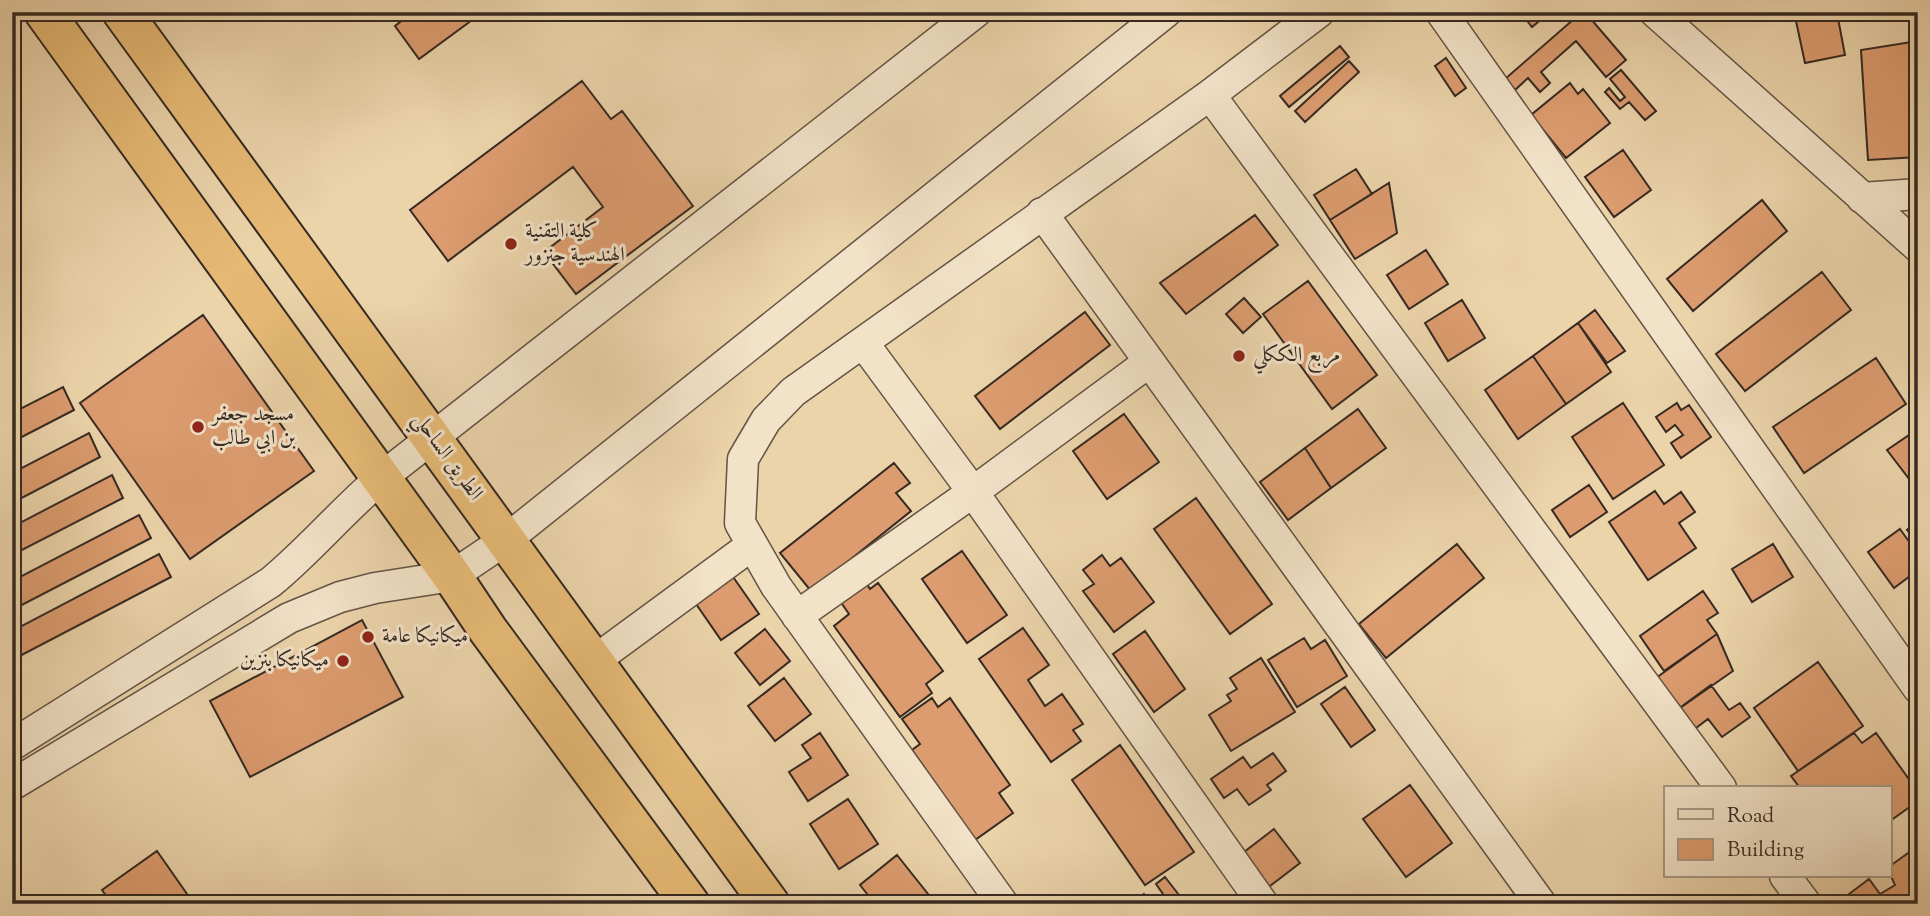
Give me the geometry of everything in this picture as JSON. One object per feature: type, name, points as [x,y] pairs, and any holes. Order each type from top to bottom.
[{"type":"highway","points":[[44,12],[452,576],[488,630],[690,904]]},
{"type":"highway","name":"الطريق الساحلي","points":[[122,12],[770,904]]},
{"type":"street","points":[[12,745],[271,582],[302,556],[342,513],[381,478],[976,12]]},
{"type":"street","points":[[12,785],[289,618],[340,597],[375,588],[452,576],[507,540],[1166,12]]},
{"type":"street","points":[[1003,904],[776,586],[740,523],[743,460],[766,421],[793,393],[1210,95],[1319,12]]},
{"type":"street","points":[[1441,12],[1918,688]]},
{"type":"street","points":[[1655,12],[1918,247]]},
{"type":"street","points":[[1210,95],[1720,786]]},
{"type":"street","points":[[1862,198],[1918,194]]},
{"type":"street","points":[[1042,213],[1541,904]]},
{"type":"street","points":[[864,344],[1263,904]]},
{"type":"street","points":[[797,616],[1149,362]]},
{"type":"street","points":[[594,661],[752,545]]},
{"type":"street","points":[[1786,878],[1806,904]]},
{"type":"building","points":[[413,12],[483,12],[419,59],[395,26]]},
{"type":"building","points":[[1520,12],[1550,12],[1532,27]]},
{"type":"building","points":[[1585,12],[1626,60],[1606,77],[1576,41],[1541,72],[1550,83],[1540,92],[1528,78],[1515,90],[1505,79]]},
{"type":"building","points":[[1837,13],[1845,55],[1805,63],[1796,21]]},
{"type":"building","points":[[1918,41],[1918,157],[1868,160],[1861,50]]},
{"type":"building","points":[[1340,46],[1349,57],[1289,107],[1280,96]]},
{"type":"building","points":[[1446,58],[1466,88],[1455,96],[1435,66]]},
{"type":"building","points":[[1349,61],[1359,72],[1305,122],[1295,111]]},
{"type":"building","points":[[1621,70],[1656,111],[1645,120],[1629,102],[1620,109],[1605,92],[1609,88],[1620,101],[1625,97],[1610,79]]},
{"type":"building","points":[[582,81],[611,119],[622,111],[693,206],[576,294],[544,252],[603,207],[573,167],[448,261],[410,210]]},
{"type":"building","points":[[1570,83],[1578,94],[1583,89],[1610,123],[1566,158],[1531,115]]},
{"type":"building","points":[[1623,150],[1651,190],[1614,217],[1585,177]]},
{"type":"building","points":[[1356,169],[1372,194],[1330,220],[1314,195]]},
{"type":"building","points":[[1389,183],[1397,233],[1355,259],[1330,220]]},
{"type":"building","points":[[1762,200],[1787,231],[1693,311],[1667,279]]},
{"type":"building","points":[[1255,215],[1278,245],[1186,314],[1160,283]]},
{"type":"building","points":[[1426,250],[1448,284],[1409,309],[1387,275]]},
{"type":"building","points":[[1822,272],[1851,310],[1745,391],[1716,354]]},
{"type":"building","points":[[1308,281],[1377,375],[1332,409],[1263,314]]},
{"type":"building","points":[[1244,298],[1261,317],[1243,333],[1226,314]]},
{"type":"building","points":[[1462,300],[1485,338],[1448,361],[1425,323]]},
{"type":"building","points":[[1595,310],[1625,351],[1607,363],[1578,323]]},
{"type":"building","points":[[1085,312],[1110,345],[1000,429],[975,396]]},
{"type":"building","points":[[203,315],[314,471],[190,559],[80,403]]},
{"type":"building","points":[[1578,323],[1611,372],[1566,404],[1533,356]]},
{"type":"building","points":[[1533,356],[1566,404],[1518,439],[1485,390]]},
{"type":"building","points":[[1876,358],[1906,404],[1804,473],[1773,427]]},
{"type":"building","points":[[63,387],[74,410],[12,442],[12,413]]},
{"type":"building","points":[[1623,403],[1664,465],[1613,499],[1572,437]]},
{"type":"building","points":[[1677,403],[1681,410],[1689,405],[1711,437],[1681,458],[1671,443],[1683,435],[1675,425],[1666,432],[1656,417]]},
{"type":"building","points":[[1358,409],[1386,448],[1331,488],[1305,448]]},
{"type":"building","points":[[1124,414],[1159,462],[1107,499],[1073,451]]},
{"type":"building","points":[[1918,429],[1918,487],[1916,488],[1887,450]]},
{"type":"building","points":[[89,433],[100,457],[12,503],[12,473]]},
{"type":"building","points":[[1305,448],[1331,488],[1288,520],[1260,482]]},
{"type":"building","points":[[894,463],[910,483],[896,493],[911,511],[811,591],[780,553]]},
{"type":"building","points":[[112,475],[123,498],[12,555],[12,527]]},
{"type":"building","points":[[1589,485],[1607,512],[1570,537],[1552,510]]},
{"type":"building","points":[[1655,491],[1664,504],[1681,492],[1695,512],[1679,523],[1696,548],[1648,580],[1609,522]]},
{"type":"building","points":[[1196,498],[1272,604],[1230,634],[1154,529]]},
{"type":"building","points":[[139,515],[151,538],[12,610],[12,581]]},
{"type":"building","points":[[1918,521],[1918,543],[1907,530]]},
{"type":"building","points":[[1900,529],[1918,554],[1918,570],[1894,588],[1868,552]]},
{"type":"building","points":[[1457,544],[1484,578],[1386,658],[1359,624]]},
{"type":"building","points":[[1773,544],[1793,577],[1752,602],[1732,569]]},
{"type":"building","points":[[962,551],[1007,615],[967,643],[922,579]]},
{"type":"building","points":[[159,554],[171,577],[12,660],[12,631]]},
{"type":"building","points":[[1102,555],[1110,566],[1121,558],[1154,602],[1114,632],[1083,591],[1094,584],[1083,570]]},
{"type":"building","points":[[731,574],[759,614],[721,640],[694,601]]},
{"type":"building","points":[[865,581],[870,589],[878,583],[943,671],[926,684],[932,693],[900,717],[834,626],[849,614],[840,601]]},
{"type":"building","points":[[1703,591],[1718,613],[1707,620],[1717,634],[1664,671],[1640,636]]},
{"type":"building","points":[[362,620],[403,697],[250,777],[210,701]]},
{"type":"building","points":[[1023,628],[1049,665],[1028,680],[1045,706],[1062,694],[1083,724],[1073,730],[1081,741],[1051,762],[979,659]]},
{"type":"building","points":[[765,629],[790,661],[760,685],[735,653]]},
{"type":"building","points":[[1145,631],[1185,689],[1154,712],[1113,654]]},
{"type":"building","points":[[1717,634],[1733,671],[1677,710],[1656,678]]},
{"type":"building","points":[[1304,638],[1311,649],[1325,640],[1347,676],[1297,707],[1268,660]]},
{"type":"building","points":[[1261,658],[1295,712],[1231,751],[1209,715],[1231,701],[1227,695],[1237,689],[1230,678]]},
{"type":"building","points":[[1818,662],[1863,726],[1798,771],[1754,708]]},
{"type":"building","points":[[784,678],[811,714],[775,741],[748,706]]},
{"type":"building","points":[[1711,685],[1729,710],[1740,703],[1750,717],[1722,737],[1708,719],[1692,731],[1677,710]]},
{"type":"building","points":[[1345,687],[1375,730],[1351,747],[1321,704]]},
{"type":"building","points":[[932,698],[938,707],[950,698],[1010,785],[999,793],[1013,813],[975,840],[912,750],[920,744],[902,719]]},
{"type":"building","points":[[820,733],[848,775],[808,801],[789,772],[811,758],[802,745]]},
{"type":"building","points":[[1854,733],[1862,743],[1876,733],[1918,792],[1918,801],[1892,820],[1892,786],[1798,786],[1791,776]]},
{"type":"building","points":[[1120,745],[1194,852],[1145,885],[1072,780]]},
{"type":"building","points":[[1273,753],[1286,771],[1267,785],[1271,790],[1249,805],[1237,789],[1224,798],[1211,779],[1243,757],[1251,768]]},
{"type":"building","points":[[1410,785],[1452,843],[1406,877],[1363,819]]},
{"type":"building","points":[[848,799],[878,844],[839,869],[810,824]]},
{"type":"building","points":[[1274,829],[1300,863],[1266,889],[1239,856]]},
{"type":"building","points":[[1918,846],[1918,904],[1836,904],[1869,879],[1880,894],[1895,885],[1892,878],[1892,865]]},
{"type":"building","points":[[157,851],[194,904],[112,904],[102,890]]},
{"type":"building","points":[[897,855],[932,899],[925,904],[875,904],[860,885]]},
{"type":"building","points":[[1165,877],[1186,904],[1170,904],[1156,884]]},
{"type":"building","points":[[1144,894],[1152,904],[1132,904]]},
{"type":"place","name":"كلية التقنية الهندسية جنزور","points":[[511,244]]},
{"type":"place","name":"مربع الككلي","points":[[1239,356]]},
{"type":"place","name":"مسجد جعفر بن ابي طالب","points":[[198,427]]},
{"type":"place","name":"ميكانيكا عامة","points":[[368,637]]},
{"type":"place","name":"ميكانيكا بنزين","points":[[343,661]]}]
